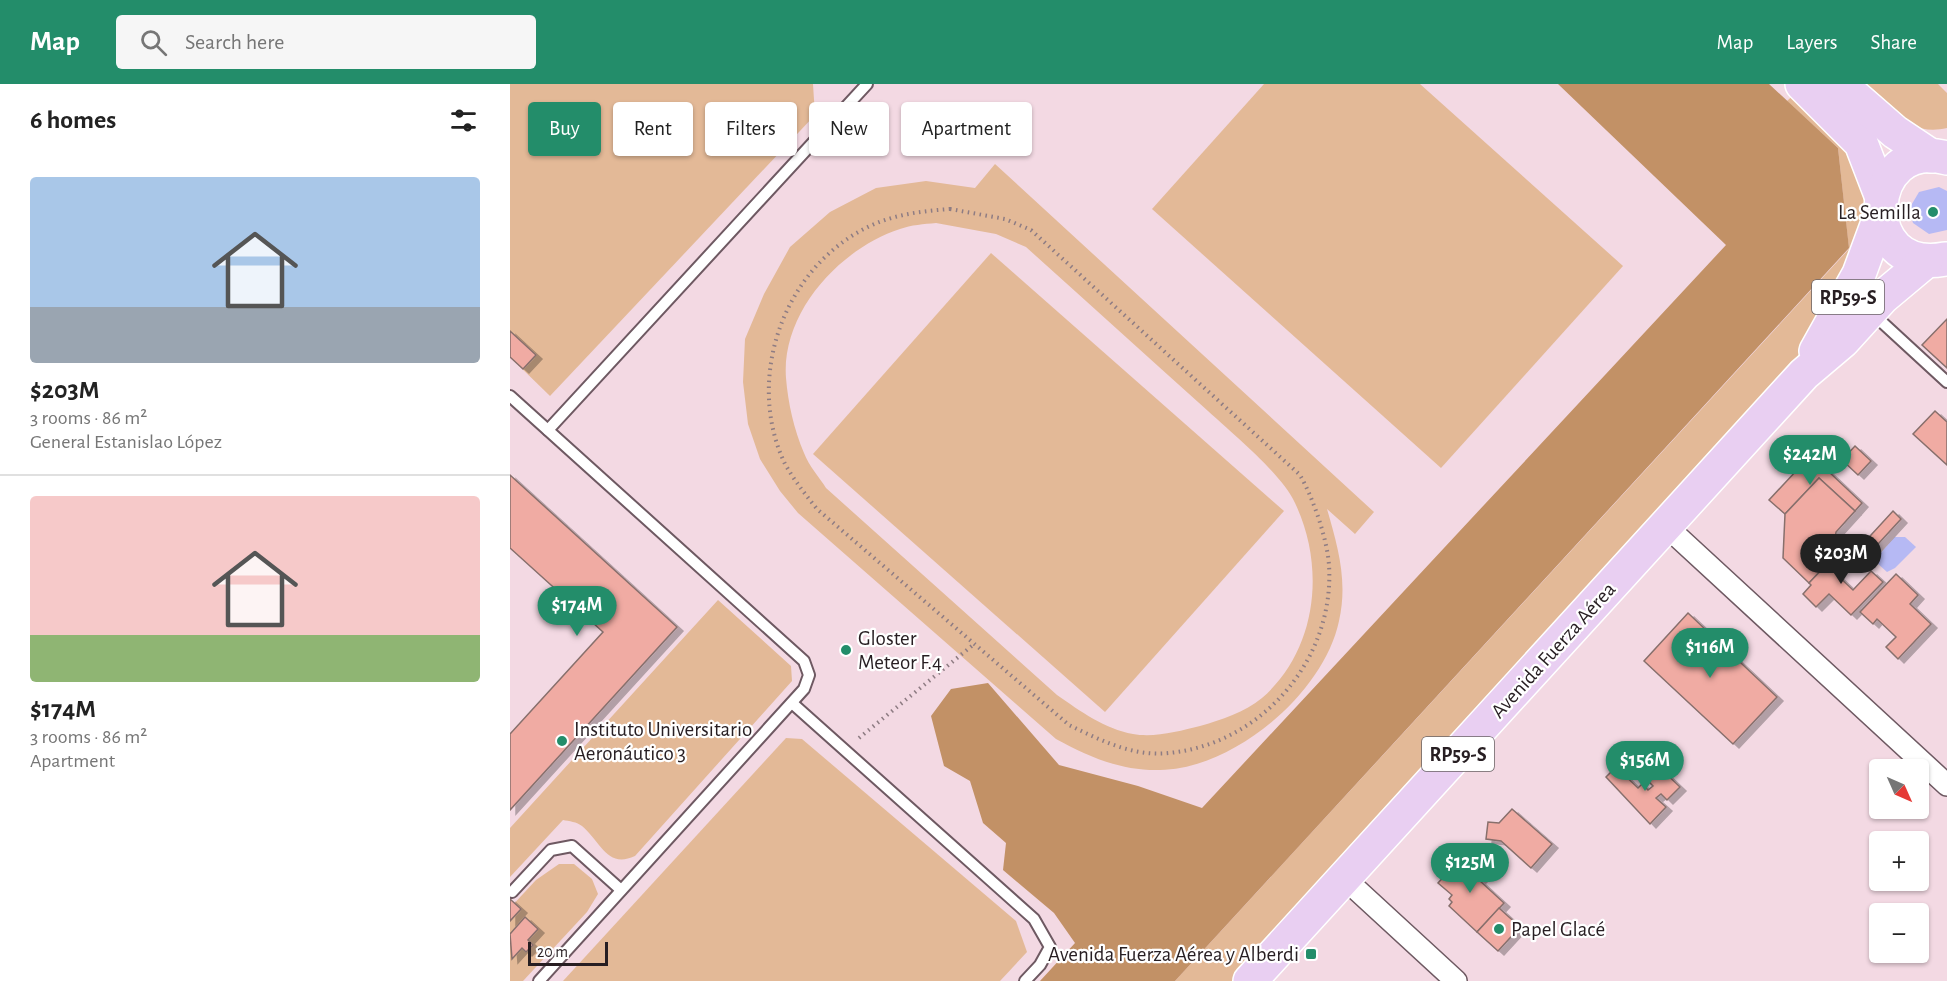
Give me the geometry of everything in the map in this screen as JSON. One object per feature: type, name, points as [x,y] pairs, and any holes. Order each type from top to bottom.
[{"type":"main road","points":[[1802,84],[1861,143],[1880,206]]},
{"type":"main road","points":[[1840,84],[1895,132],[1941,155]]},
{"type":"main road","name":"Avenida Fuerza Aérea","points":[[1806,372],[1859,274],[1888,180],[1899,167],[1914,159],[1941,155]]},
{"type":"main road","name":"Avenida Fuerza Aérea","points":[[1880,206],[1886,233],[1896,247],[1910,256],[1937,260]]},
{"type":"main road","name":"Avenida Fuerza Aérea","points":[[1250,981],[1806,372],[1843,341],[1899,282],[1937,260]]},
{"type":"street","points":[[1666,526],[1947,785]]},
{"type":"street","points":[[1344,878],[1456,981]]},
{"type":"lane","points":[[548,430],[867,84]]},
{"type":"lane","points":[[1870,312],[1947,382]]},
{"type":"lane","points":[[510,396],[804,661],[808,675],[804,689],[539,981]]},
{"type":"lane","points":[[792,702],[1034,919],[1050,947],[1040,965],[1025,981]]},
{"type":"lane","points":[[512,892],[551,850],[572,846],[621,890]]},
{"type":"path","points":[[950,209],[978,212],[1005,219],[1031,230],[1300,475],[1317,515],[1329,564],[1323,623],[1296,679],[1275,705],[1229,737],[1168,753],[1110,745],[1069,725],[973,645],[817,509],[799,487],[785,463],[770,410],[771,354],[790,302],[805,279],[824,258],[862,231],[896,217],[923,211],[950,209]]},
{"type":"path","points":[[845,750],[973,645]]},
{"type":"shaded area","points":[[510,84],[813,84],[814,102],[809,102],[809,121],[797,134],[797,102],[705,102],[705,156],[776,156],[550,396],[510,357]]},
{"type":"shaded area","points":[[1264,84],[1420,84],[1623,266],[1441,468],[1152,209]]},
{"type":"shaded area","points":[[1558,84],[1769,84],[1838,148],[1849,248],[1175,981],[1040,981],[1075,943],[1054,913],[1003,870],[1006,843],[983,823],[970,781],[944,766],[931,716],[951,689],[988,683],[1059,765],[1138,786],[1202,808],[1726,245]]},
{"type":"shaded area","points":[[1863,84],[1938,84],[1947,93],[1947,128],[1933,130],[1910,124],[1891,111]]},
{"type":"shaded area","points":[[1802,87],[1866,169],[1868,230],[1800,353],[1761,401],[1232,981],[1175,981],[1849,249],[1838,148],[1787,101]]},
{"type":"shaded area","points":[[995,164],[1374,512],[1355,534],[1327,509],[1338,551],[1342,578],[1342,606],[1330,648],[1315,675],[1295,700],[1272,722],[1245,741],[1217,756],[1188,766],[1146,770],[1106,762],[1056,739],[798,513],[780,491],[760,459],[748,424],[743,382],[745,339],[764,294],[790,247],[830,212],[876,188],[926,181],[975,188]],"holes":[[[936,223],[996,234],[1026,247],[1256,455],[1289,492],[1295,503],[1305,528],[1311,554],[1313,581],[1311,607],[1305,632],[1295,656],[1280,679],[1262,698],[1240,711],[1200,726],[1150,735],[1123,732],[1093,719],[1057,695],[826,488],[806,458],[790,407],[786,378],[787,353],[793,330],[804,307],[819,286],[857,251],[878,238],[904,228]]]},
{"type":"shaded area","points":[[991,253],[1284,511],[1105,712],[813,454]]},
{"type":"shaded area","points":[[718,600],[791,666],[792,681],[635,856],[618,859],[611,856],[582,826],[563,820],[510,877],[510,828]]},
{"type":"shaded area","points":[[786,738],[802,739],[1016,921],[1027,952],[1000,981],[563,981]]},
{"type":"shaded area","points":[[559,864],[574,864],[592,879],[598,894],[587,912],[523,981],[510,981],[510,908],[536,880]]},
{"type":"water","name":"La Semilla","points":[[1939,187],[1947,191],[1947,230],[1929,234],[1913,223],[1909,209],[1919,192]]},
{"type":"water","points":[[1895,537],[1905,537],[1916,547],[1895,568],[1887,572],[1877,563],[1878,556]]},
{"type":"building","points":[[1947,319],[1947,368],[1922,345]]},
{"type":"building","points":[[510,331],[536,355],[523,369],[510,357]]},
{"type":"building","points":[[1935,411],[1947,422],[1947,465],[1913,434]]},
{"type":"building","points":[[1855,446],[1871,461],[1858,475],[1842,460]]},
{"type":"building","points":[[1811,455],[1862,503],[1855,511],[1819,478],[1785,514],[1769,500]]},
{"type":"building","points":[[510,475],[677,627],[510,810],[510,734],[603,632],[510,548]]},
{"type":"building","points":[[1819,478],[1855,511],[1836,532],[1835,540],[1843,547],[1809,583],[1783,558],[1785,514]]},
{"type":"building","points":[[1893,511],[1901,519],[1857,567],[1849,559]]},
{"type":"building","points":[[1843,547],[1852,556],[1835,573],[1853,590],[1871,571],[1883,582],[1851,615],[1829,594],[1816,607],[1803,594],[1811,585],[1809,583]]},
{"type":"building","points":[[1896,574],[1918,595],[1910,604],[1931,624],[1898,659],[1886,647],[1896,637],[1877,619],[1873,624],[1860,612]]},
{"type":"building","points":[[1688,613],[1777,697],[1733,744],[1644,661]]},
{"type":"building","points":[[1658,766],[1680,787],[1667,800],[1661,794],[1656,798],[1666,807],[1650,824],[1606,777],[1616,767],[1638,788],[1642,784],[1648,790],[1653,786],[1646,779]]},
{"type":"building","points":[[1512,809],[1552,844],[1531,868],[1501,841],[1486,839],[1488,822],[1499,823]]},
{"type":"building","points":[[1463,856],[1484,875],[1479,880],[1504,903],[1477,932],[1449,906],[1452,902],[1449,899],[1452,895],[1438,883]]},
{"type":"building","points":[[510,899],[521,909],[510,921]]},
{"type":"building","name":"Papel Glacé","points":[[1499,908],[1520,927],[1498,951],[1477,932]]},
{"type":"building","points":[[525,917],[538,929],[528,940],[533,945],[526,952],[522,948],[512,959],[510,934]]},
{"type":"place","name":"La Semilla","points":[[1933,212]]},
{"type":"place","name":"Gloster Meteor F.4","points":[[846,650]]},
{"type":"place","name":"Instituto Universitario Aeronáutico 3","points":[[562,741]]},
{"type":"place","name":"Papel Glacé","points":[[1499,929]]},
{"type":"place","name":"Avenida Fuerza Aérea y Alberdi","points":[[1311,954]]}]
